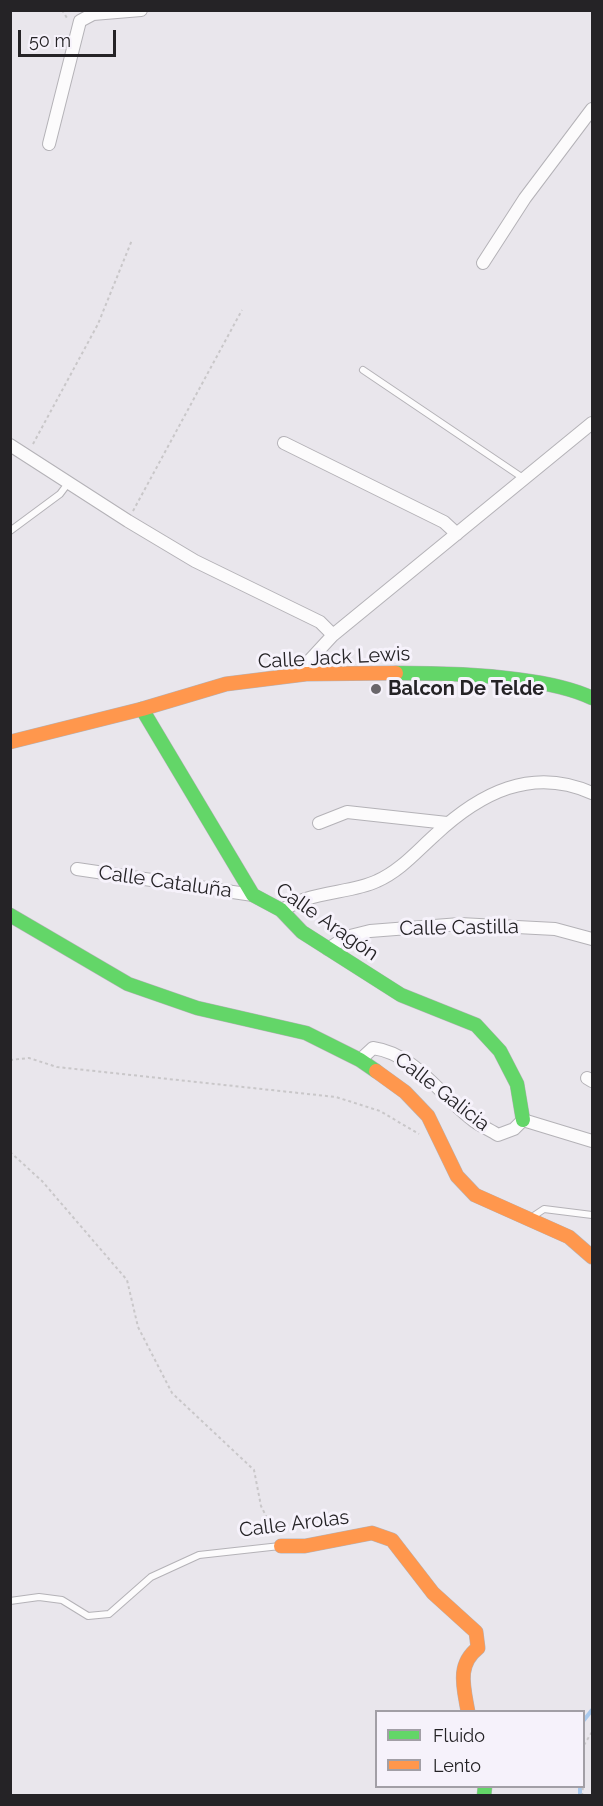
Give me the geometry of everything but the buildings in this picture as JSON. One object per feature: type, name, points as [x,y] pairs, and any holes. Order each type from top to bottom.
[{"type":"street","points":[[49,144],[80,21],[93,14],[141,10]]},
{"type":"street","points":[[483,263],[525,198],[592,109]]},
{"type":"street","points":[[306,674],[309,661],[333,635],[592,423]]},
{"type":"street","points":[[284,443],[444,522],[457,534]]},
{"type":"street","points":[[10,445],[195,561],[320,622],[333,635]]},
{"type":"street","name":"Calle Jack Lewis","points":[[10,742],[142,709],[226,684],[306,674],[420,673],[573,689],[592,698]]},
{"type":"street","name":"Calle Aragón","points":[[142,709],[253,895],[281,910],[302,932],[401,995],[476,1025],[500,1051],[517,1084],[523,1120]]},
{"type":"street","points":[[281,910],[306,899],[376,882],[394,872],[447,823],[494,792],[528,782],[569,783],[592,793]]},
{"type":"street","points":[[319,823],[347,812],[447,823]]},
{"type":"street","name":"Calle Cataluña","points":[[77,868],[253,895]]},
{"type":"street","points":[[10,915],[71,953],[128,984],[196,1008],[306,1033],[360,1060],[405,1092],[428,1116],[457,1176],[475,1195],[569,1237],[592,1257]]},
{"type":"street","name":"Calle Castilla","points":[[328,949],[346,937],[370,931],[460,924],[555,929],[592,939]]},
{"type":"street","name":"Calle Galicia","points":[[360,1060],[373,1048],[390,1050],[414,1067],[474,1121],[498,1135],[514,1129],[523,1120],[592,1141]]},
{"type":"street","name":"Calle Arolas","points":[[281,1546],[304,1546],[372,1533],[392,1540],[433,1593],[476,1632],[478,1648],[467,1655],[461,1668],[468,1710]]},
{"type":"lane","points":[[363,370],[523,478]]},
{"type":"lane","points":[[10,531],[60,494],[69,482]]},
{"type":"lane","points":[[529,1219],[544,1209],[592,1215]]},
{"type":"lane","name":"Calle Arolas","points":[[10,1601],[39,1597],[62,1600],[88,1616],[109,1614],[151,1577],[199,1555],[281,1546]]},
{"type":"path","points":[[27,454],[98,324],[132,240]]},
{"type":"path","points":[[128,521],[242,310]]},
{"type":"path","points":[[10,1060],[29,1058],[57,1067],[336,1097],[380,1110],[442,1148]]},
{"type":"path","points":[[10,1152],[42,1181],[127,1280],[138,1327],[172,1393],[254,1470],[261,1506],[281,1546]]},
{"type":"waterway","points":[[585,1719],[592,1710]]},
{"type":"waterway","points":[[580,1788],[580,1796]]},
{"type":"traffic: fast","points":[[396,673],[469,675],[523,680],[549,684],[592,698]]},
{"type":"traffic: fast","points":[[142,709],[253,895],[281,910],[302,932],[401,995],[476,1025],[500,1051],[517,1084],[523,1120]]},
{"type":"traffic: fast","points":[[10,915],[128,984],[197,1008],[306,1033],[360,1060],[376,1071]]},
{"type":"traffic: fast","points":[[484,1796],[485,1788]]},
{"type":"traffic: slow","points":[[10,742],[142,709],[226,684],[306,674],[396,673]]},
{"type":"traffic: slow","points":[[376,1071],[405,1092],[428,1116],[457,1176],[475,1195],[569,1237],[592,1257]]},
{"type":"traffic: slow","points":[[281,1546],[305,1546],[372,1533],[392,1540],[433,1593],[476,1632],[478,1648],[467,1662],[463,1677],[468,1710]]},
{"type":"place","name":"Balcon De Telde","points":[[376,689]]}]
